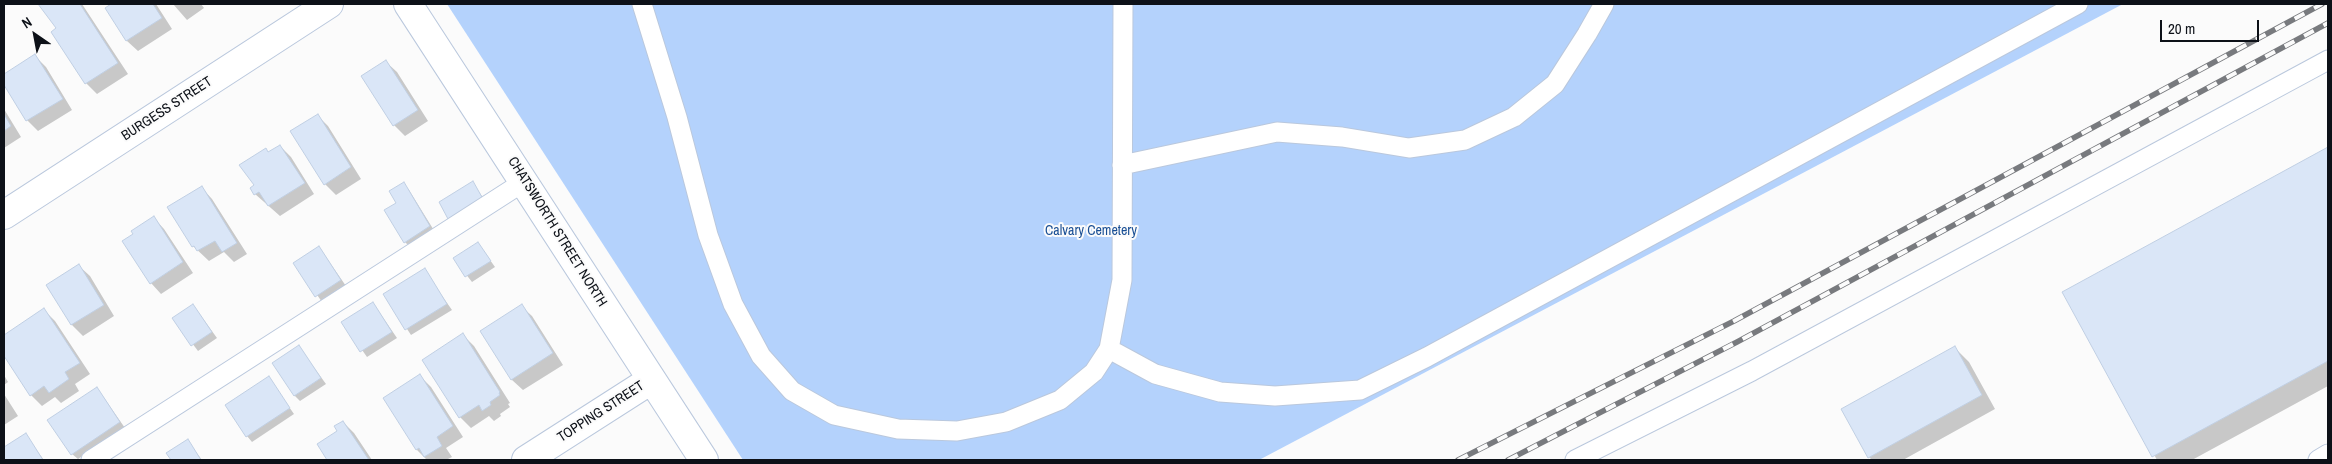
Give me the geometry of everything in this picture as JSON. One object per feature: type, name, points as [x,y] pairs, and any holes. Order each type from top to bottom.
[{"type":"street","name":"BURGESS STREET","points":[[4,215],[329,4]]},
{"type":"street","name":"CHATSWORTH STREET NORTH","points":[[408,4],[525,181],[650,380],[704,460]]},
{"type":"street","name":"TOPPING STREET","points":[[526,460],[650,380]]},
{"type":"lane","points":[[642,4],[677,117],[708,235],[732,304],[761,356],[792,391],[834,415],[898,429],[957,431],[1006,422],[1060,400],[1094,372],[1109,349],[1122,280],[1124,4]]},
{"type":"lane","points":[[1122,165],[1276,132],[1342,137],[1408,148],[1465,140],[1514,117],[1555,84],[1588,34],[1604,4]]},
{"type":"lane","points":[[1109,349],[1155,374],[1220,392],[1275,396],[1360,390],[1426,357],[2078,4]]},
{"type":"lane","points":[[1575,460],[1752,371],[2328,60]]},
{"type":"lane","points":[[91,460],[525,181]]},
{"type":"lane","points":[[2318,460],[2328,454]]},
{"type":"green space","name":"Calvary Cemetery","points":[[447,4],[2123,4],[1259,460],[743,460]]},
{"type":"building","points":[[38,4],[80,4],[118,63],[85,84],[51,32],[56,28]]},
{"type":"building","points":[[111,4],[153,4],[162,18],[126,41],[105,8]]},
{"type":"building","points":[[35,54],[63,99],[26,121],[4,85],[4,74]]},
{"type":"building","points":[[386,60],[418,110],[393,126],[361,76]]},
{"type":"building","points":[[4,114],[11,126],[4,131]]},
{"type":"building","points":[[318,114],[351,167],[324,185],[290,131]]},
{"type":"building","points":[[280,145],[305,183],[268,206],[259,192],[254,195],[250,188],[254,185],[239,165],[266,148],[268,152]]},
{"type":"building","points":[[2328,147],[2328,361],[2152,457],[2062,292]]},
{"type":"building","points":[[473,181],[483,199],[448,219],[439,202]]},
{"type":"building","points":[[404,182],[430,226],[404,243],[384,210],[396,203],[389,191]]},
{"type":"building","points":[[202,186],[237,243],[222,252],[215,241],[197,251],[194,246],[192,247],[167,207]]},
{"type":"building","points":[[154,216],[183,262],[150,284],[122,241],[133,234],[131,231]]},
{"type":"building","points":[[478,242],[491,261],[465,277],[453,258]]},
{"type":"building","points":[[319,246],[341,280],[315,297],[293,263]]},
{"type":"building","points":[[79,264],[104,305],[71,325],[46,285]]},
{"type":"building","points":[[425,268],[447,304],[405,330],[383,294]]},
{"type":"building","points":[[373,302],[392,332],[360,352],[341,322]]},
{"type":"building","points":[[193,304],[212,332],[191,346],[172,318]]},
{"type":"building","points":[[522,304],[553,353],[511,380],[480,331]]},
{"type":"building","points":[[44,308],[80,363],[65,372],[69,379],[49,393],[44,386],[30,396],[4,356],[4,335]]},
{"type":"building","points":[[463,333],[500,392],[500,395],[482,411],[479,405],[459,418],[422,360]]},
{"type":"building","points":[[299,345],[321,378],[294,396],[272,363]]},
{"type":"building","points":[[1955,346],[1982,395],[1868,458],[1841,409]]},
{"type":"building","points":[[420,374],[453,426],[437,437],[442,446],[424,457],[419,448],[416,450],[383,398]]},
{"type":"building","points":[[269,376],[290,408],[246,437],[225,405]]},
{"type":"building","points":[[97,387],[120,422],[71,455],[47,420]]},
{"type":"building","points":[[343,421],[369,460],[327,460],[317,444],[337,431],[334,426]]},
{"type":"building","points":[[26,433],[43,460],[4,460],[4,447]]},
{"type":"building","points":[[188,439],[201,460],[171,460],[166,453]]},
{"type":"railway","points":[[1458,460],[1734,321],[2322,4]]},
{"type":"railway","points":[[1508,460],[1737,342],[2328,23]]}]
